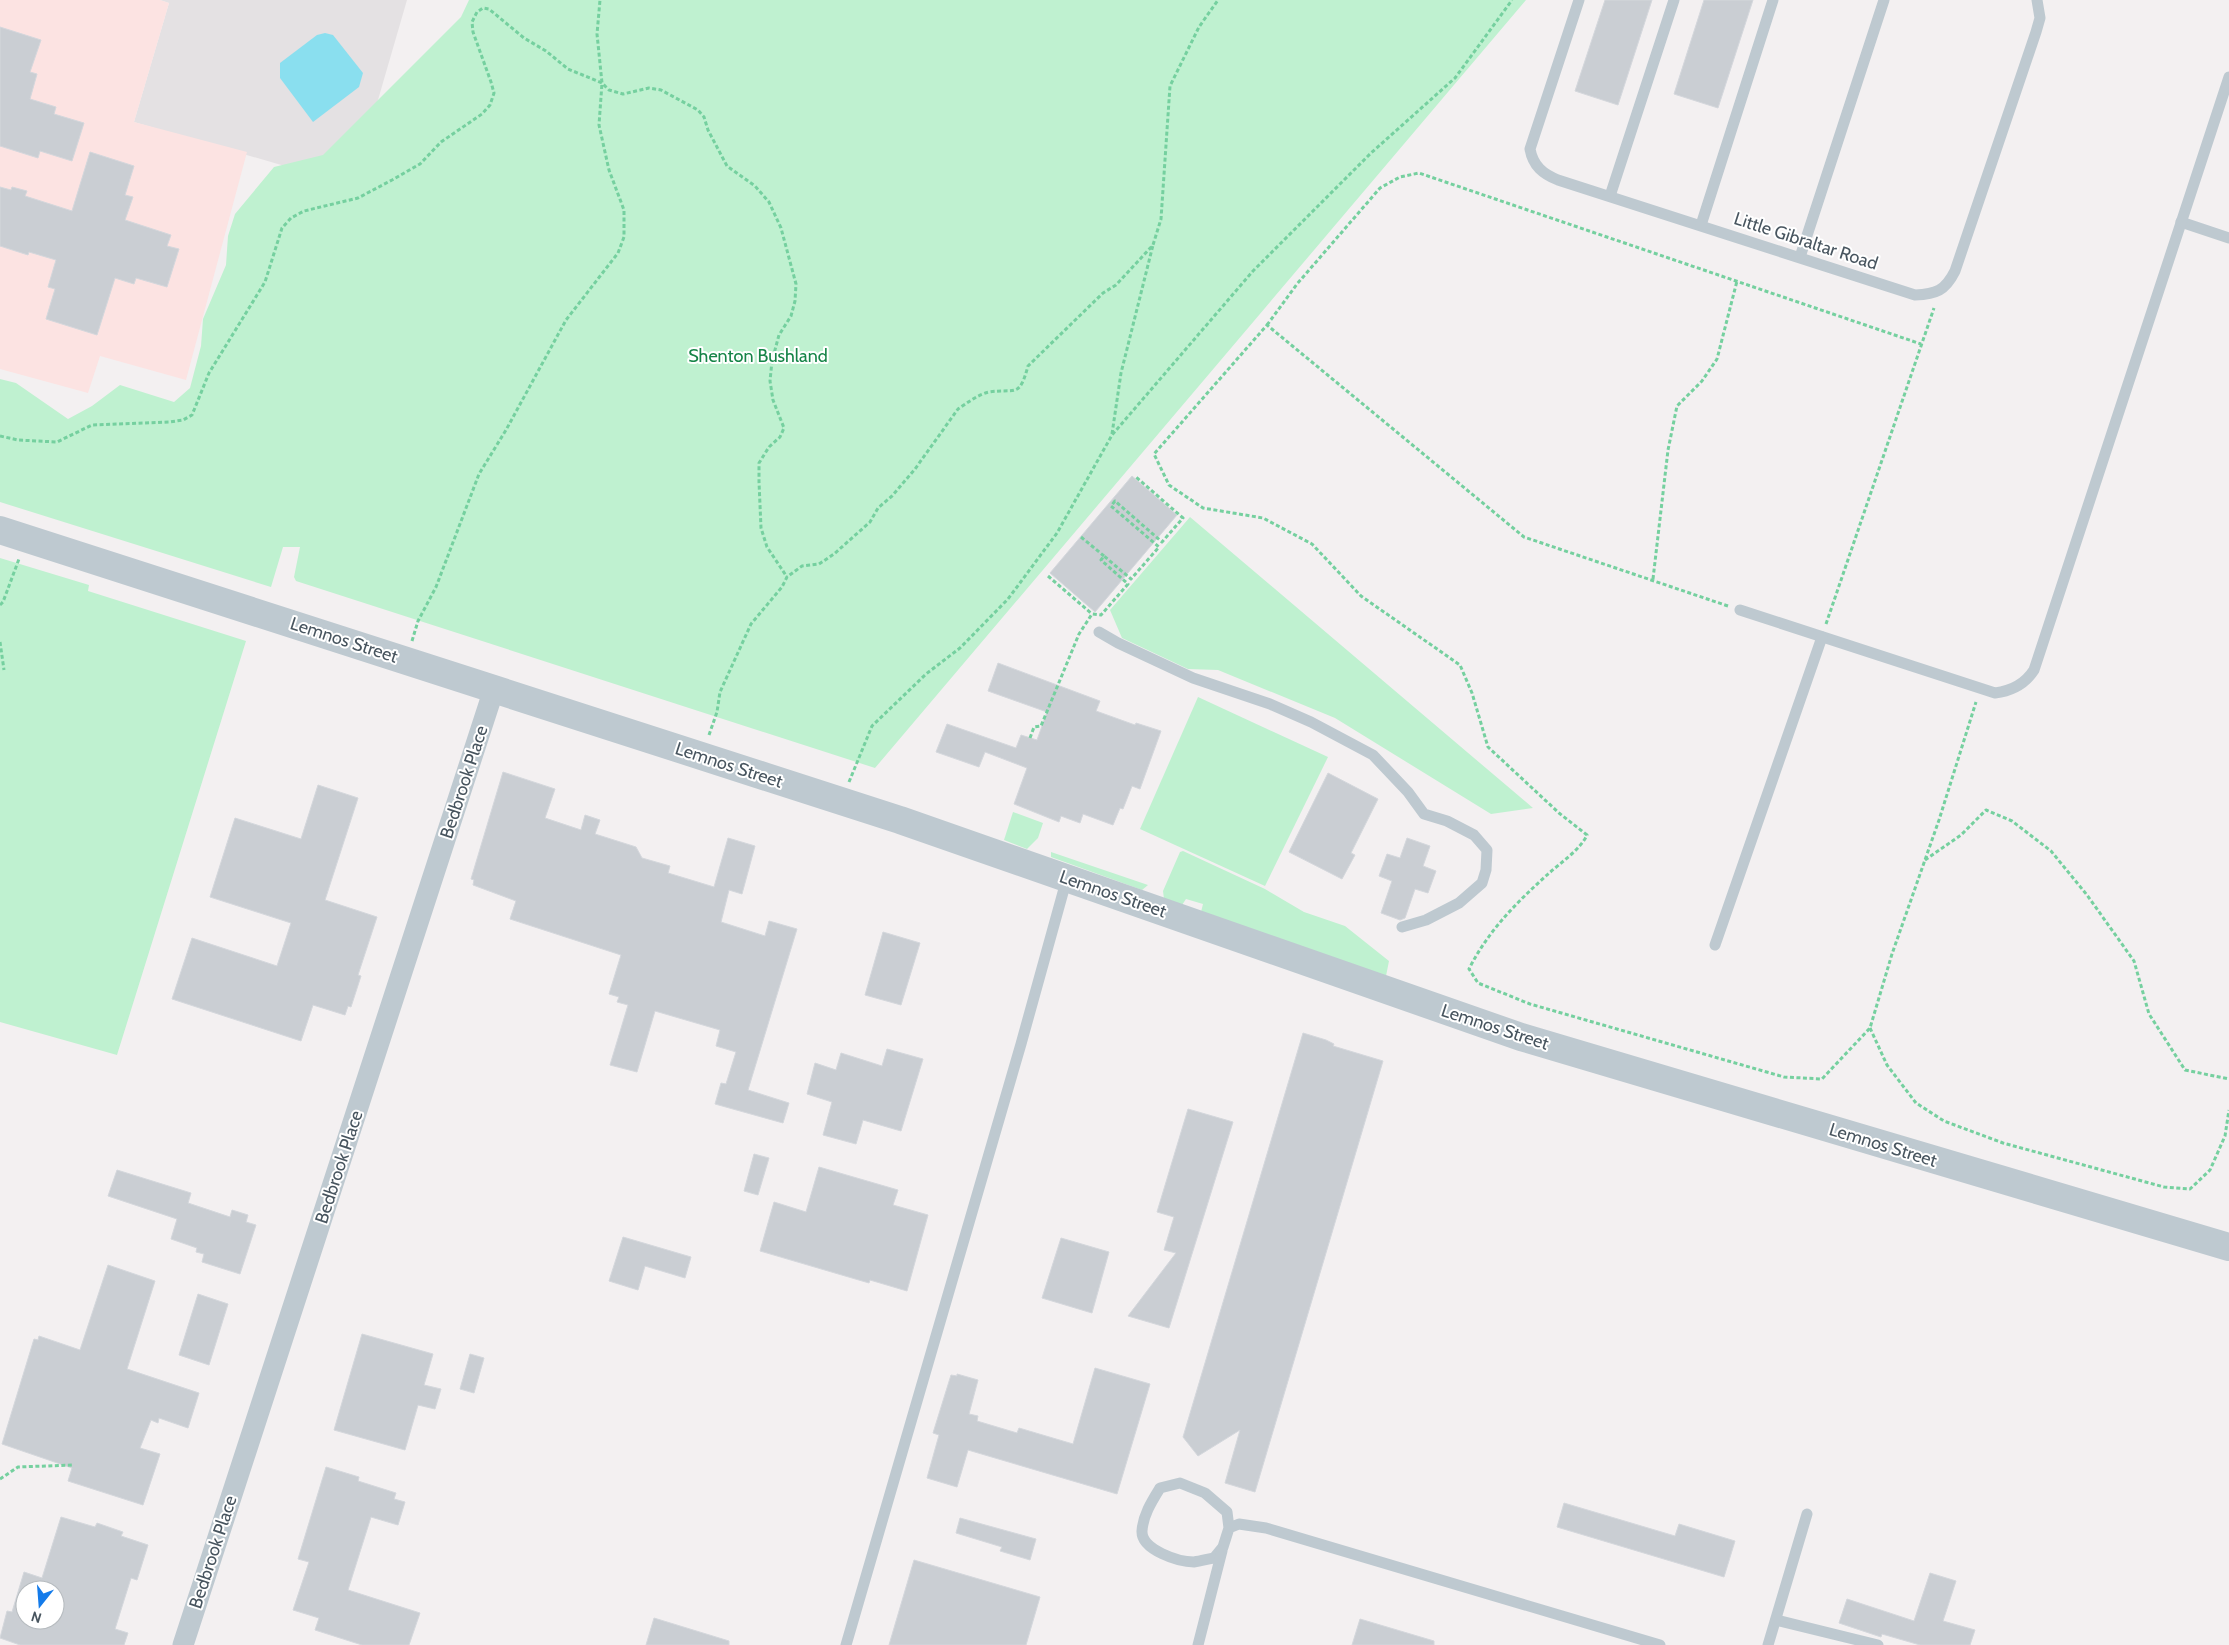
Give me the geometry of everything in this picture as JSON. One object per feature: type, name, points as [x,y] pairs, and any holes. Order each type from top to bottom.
[{"type":"street","name":"Lemnos Street","points":[[0,530],[842,801],[1521,1037],[2229,1247]]},
{"type":"street","name":"Bedbrook Place","points":[[183,1645],[494,689]]},
{"type":"lane","name":"Little Gibraltar Road","points":[[1579,0],[1530,148],[1531,157],[1536,166],[1549,177],[1915,295],[1939,291]]},
{"type":"lane","points":[[1610,196],[1674,0]]},
{"type":"lane","points":[[1700,225],[1773,0]]},
{"type":"lane","points":[[1800,257],[1884,0]]},
{"type":"lane","points":[[1939,291],[1950,283],[1955,271],[2036,32],[2040,18],[2037,0]]},
{"type":"lane","points":[[1740,610],[1995,693],[2004,692],[2018,686],[2034,670],[2229,77]]},
{"type":"lane","points":[[2181,222],[2229,238]]},
{"type":"lane","points":[[1099,632],[1118,643],[1193,678],[1270,704],[1311,722],[1351,743],[1373,755],[1408,792],[1424,814],[1447,821],[1474,835],[1487,850],[1486,870],[1482,882],[1460,903],[1426,920],[1402,927]]},
{"type":"lane","points":[[1715,945],[1822,637]]},
{"type":"lane","points":[[846,1645],[1021,1044],[1066,878]]},
{"type":"lane","points":[[1198,1645],[1229,1528],[1227,1512],[1205,1493],[1180,1483],[1160,1488],[1145,1514],[1141,1533],[1147,1545],[1169,1557],[1193,1562],[1214,1558],[1223,1547]]},
{"type":"lane","points":[[1768,1645],[1807,1514]]},
{"type":"lane","points":[[1229,1528],[1239,1524],[1266,1528],[1660,1645]]},
{"type":"lane","points":[[1776,1620],[1878,1645]]},
{"type":"path","points":[[406,660],[418,620],[436,587],[479,474],[506,430],[566,320],[618,253],[624,237],[624,210],[609,170],[598,125],[602,83],[597,34],[600,0]]},
{"type":"path","points":[[1112,435],[1121,373],[1161,219],[1170,86],[1199,27],[1218,0]]},
{"type":"path","points":[[842,801],[855,762],[872,726],[926,674],[960,648],[1008,599],[1057,533],[1112,435],[1253,271],[1371,153],[1455,78],[1512,0]]},
{"type":"path","points":[[0,436],[18,440],[57,442],[92,426],[170,422],[183,420],[192,415],[209,373],[264,282],[282,228],[291,218],[304,211],[358,198],[420,164],[440,142],[482,114],[490,104],[494,93],[473,32],[472,22],[483,8],[489,9],[524,38],[568,69],[602,83],[609,90],[623,94],[649,88],[661,90],[698,110],[704,117],[708,130],[727,166],[755,186],[769,202],[781,228],[796,284],[795,301],[791,316],[779,335],[772,361],[770,381],[773,400],[784,428],[780,437],[769,447],[759,463],[761,528],[767,547],[787,578]]},
{"type":"path","points":[[1921,344],[1419,173],[1400,178],[1380,188],[1297,284],[1267,325],[1154,454],[1170,485],[1203,508],[1263,518],[1312,544],[1361,596],[1460,665],[1472,693],[1488,748],[1559,813],[1587,835],[1582,845],[1566,856],[1536,884],[1481,945],[1469,969],[1478,984],[1530,1004],[1784,1077],[1822,1079],[1870,1028],[1892,954],[1981,688]]},
{"type":"path","points":[[703,756],[717,712],[720,692],[731,665],[751,624],[782,587],[787,578],[802,566],[819,564],[834,554],[870,522],[878,508],[892,496],[915,469],[958,409],[988,392],[1012,392],[1019,389],[1025,378],[1028,366],[1103,293],[1116,285],[1153,245]]},
{"type":"path","points":[[1653,579],[1668,450],[1677,406],[1702,380],[1717,359],[1737,281]]},
{"type":"path","points":[[1822,637],[1939,291]]},
{"type":"path","points":[[1267,325],[1524,537],[1653,579],[1740,610]]},
{"type":"path","points":[[1081,537],[1132,579],[1159,547],[1111,506],[1115,501],[1162,542],[1183,518],[1136,478]]},
{"type":"path","points":[[0,605],[3,602],[20,556]]},
{"type":"path","points":[[1048,576],[1092,614],[1101,615],[1128,584],[1101,560],[1104,556]]},
{"type":"path","points":[[1030,738],[1034,727],[1041,726],[1079,634],[1092,614]]},
{"type":"path","points":[[0,642],[4,670]]},
{"type":"path","points":[[1924,860],[1961,836],[1986,810],[2012,821],[2051,851],[2087,895],[2134,961],[2149,1014],[2185,1070],[2229,1079]]},
{"type":"path","points":[[1870,1028],[1887,1065],[1916,1103],[1944,1122],[2003,1143],[2164,1187],[2190,1189],[2210,1170],[2225,1136],[2229,1110]]},
{"type":"path","points":[[0,1479],[18,1467],[74,1465]]},
{"type":"shaded area","points":[[0,0],[160,0],[169,3],[134,122],[247,152],[186,380],[100,356],[88,393],[0,369]]},
{"type":"shaded area","points":[[160,0],[407,0],[353,186],[134,122],[169,3]]},
{"type":"green space","name":"Shenton Bushland","points":[[469,0],[1526,0],[875,768],[296,581],[294,577],[300,547],[283,547],[271,587],[0,502],[0,379],[16,383],[68,419],[92,406],[120,385],[174,402],[190,388],[201,346],[203,319],[226,265],[228,236],[235,214],[274,167],[323,155],[461,17]]},
{"type":"green space","points":[[1190,517],[1533,808],[1491,814],[1335,718],[1218,670],[1188,669],[1122,638],[1110,610]]},
{"type":"green space","points":[[0,558],[89,585],[88,591],[246,641],[117,1055],[0,1022]]},
{"type":"green space","points":[[1198,697],[1328,757],[1265,886],[1140,829]]},
{"type":"green space","points":[[1013,812],[1043,823],[1038,838],[1027,849],[1004,840]]},
{"type":"green space","points":[[1183,851],[1265,889],[1304,912],[1345,926],[1389,961],[1386,976],[1201,912],[1203,904],[1186,899],[1182,905],[1164,899],[1163,891],[1180,852]]},
{"type":"green space","points":[[1051,852],[1148,885],[1142,890],[1051,857]]},
{"type":"water","points":[[325,33],[333,35],[363,73],[359,87],[313,122],[280,78],[280,63],[317,35]]},
{"type":"building","points":[[1605,0],[1652,0],[1618,105],[1575,91]]},
{"type":"building","points":[[1704,0],[1753,0],[1718,108],[1674,94]]},
{"type":"building","points":[[0,27],[41,40],[30,72],[37,74],[30,99],[56,107],[54,114],[84,123],[72,161],[40,151],[38,158],[0,146]]},
{"type":"building","points":[[90,152],[134,166],[125,195],[133,197],[125,220],[171,235],[167,246],[179,249],[167,287],[136,278],[134,284],[115,278],[97,335],[46,319],[55,289],[48,287],[56,260],[29,252],[28,255],[0,246],[0,187],[11,190],[12,187],[27,191],[25,196],[72,211]]},
{"type":"building","points":[[1132,476],[1177,515],[1095,612],[1050,573]]},
{"type":"building","points":[[998,663],[1100,701],[1096,711],[1135,725],[1136,723],[1161,731],[1140,789],[1132,786],[1123,809],[1120,808],[1113,825],[1083,814],[1080,823],[1061,816],[1059,822],[1014,804],[1027,768],[985,752],[979,767],[936,752],[947,724],[1016,748],[1021,735],[1037,740],[1047,712],[988,691]]},
{"type":"building","points":[[503,772],[555,789],[545,818],[581,830],[585,815],[600,820],[595,834],[636,847],[642,858],[670,866],[668,873],[714,887],[728,838],[755,846],[742,894],[729,890],[721,922],[765,936],[769,921],[797,929],[748,1090],[789,1103],[783,1123],[715,1104],[721,1083],[726,1084],[736,1052],[716,1046],[720,1030],[655,1011],[637,1072],[610,1065],[628,1005],[617,1002],[619,997],[609,994],[621,955],[510,919],[516,901],[473,885],[474,880],[471,879]]},
{"type":"building","points":[[1328,773],[1378,799],[1351,853],[1355,855],[1342,879],[1289,852]]},
{"type":"building","points":[[318,785],[358,798],[325,900],[377,917],[358,975],[361,976],[351,1007],[348,1006],[345,1015],[313,1005],[301,1041],[172,999],[192,938],[277,966],[291,923],[210,897],[235,818],[301,839]]},
{"type":"building","points":[[1407,838],[1430,846],[1423,866],[1436,871],[1428,893],[1415,889],[1405,918],[1400,920],[1381,913],[1392,881],[1379,876],[1387,854],[1400,858]]},
{"type":"building","points":[[883,932],[920,943],[901,1005],[865,995]]},
{"type":"building","points":[[1303,1033],[1326,1040],[1334,1044],[1333,1046],[1383,1061],[1255,1492],[1225,1483],[1240,1430],[1198,1456],[1183,1437]]},
{"type":"building","points":[[887,1049],[923,1059],[901,1131],[863,1120],[856,1144],[823,1135],[832,1102],[807,1094],[815,1063],[836,1070],[841,1053],[882,1066]]},
{"type":"building","points":[[1188,1109],[1233,1122],[1169,1328],[1128,1316],[1176,1253],[1164,1250],[1174,1217],[1157,1212]]},
{"type":"building","points":[[754,1154],[769,1158],[758,1195],[744,1191]]},
{"type":"building","points":[[819,1167],[898,1190],[893,1205],[928,1215],[907,1291],[870,1280],[869,1283],[760,1251],[774,1202],[806,1212]]},
{"type":"building","points":[[117,1170],[191,1193],[188,1203],[230,1217],[232,1210],[248,1215],[246,1222],[256,1225],[240,1274],[202,1262],[204,1254],[196,1252],[197,1248],[171,1239],[177,1219],[108,1196]]},
{"type":"building","points":[[623,1237],[691,1257],[685,1278],[645,1266],[638,1290],[609,1281]]},
{"type":"building","points":[[1061,1238],[1109,1252],[1092,1313],[1042,1298]]},
{"type":"building","points":[[108,1265],[155,1281],[127,1369],[199,1393],[188,1428],[159,1418],[158,1423],[151,1420],[140,1448],[160,1454],[143,1505],[68,1481],[72,1468],[2,1444],[34,1339],[38,1340],[39,1336],[80,1350]]},
{"type":"building","points":[[198,1294],[228,1304],[209,1365],[179,1355]]},
{"type":"building","points":[[362,1334],[433,1354],[424,1385],[441,1389],[435,1409],[418,1405],[405,1450],[334,1430]]},
{"type":"building","points":[[470,1354],[484,1358],[474,1393],[460,1389]]},
{"type":"building","points":[[1095,1368],[1150,1384],[1117,1494],[968,1450],[957,1487],[927,1478],[939,1435],[933,1433],[951,1375],[957,1376],[957,1374],[978,1380],[969,1414],[978,1416],[977,1421],[1017,1433],[1019,1428],[1073,1444]]},
{"type":"building","points":[[326,1467],[359,1477],[358,1481],[396,1493],[394,1499],[405,1502],[398,1525],[371,1517],[348,1590],[420,1613],[409,1645],[362,1645],[315,1630],[319,1618],[293,1610],[309,1562],[298,1559]]},
{"type":"building","points":[[1564,1503],[1675,1536],[1679,1524],[1735,1541],[1724,1577],[1557,1527]]},
{"type":"building","points":[[61,1517],[95,1527],[97,1523],[123,1532],[121,1536],[148,1545],[137,1580],[131,1578],[115,1629],[128,1633],[124,1645],[20,1645],[0,1638],[7,1611],[12,1612],[15,1602],[15,1630],[65,1630],[65,1580],[22,1580],[24,1572],[42,1578]]},
{"type":"building","points":[[960,1518],[1036,1539],[1030,1560],[1000,1551],[1002,1547],[956,1533]]},
{"type":"building","points":[[914,1560],[1040,1597],[1026,1645],[889,1645]]},
{"type":"building","points":[[1930,1573],[1956,1581],[1943,1621],[1975,1630],[1970,1645],[1920,1645],[1882,1634],[1881,1637],[1839,1623],[1847,1599],[1914,1621]]},
{"type":"building","points":[[654,1618],[729,1641],[729,1645],[646,1645]]},
{"type":"building","points":[[1360,1619],[1434,1641],[1434,1645],[1352,1645]]}]
